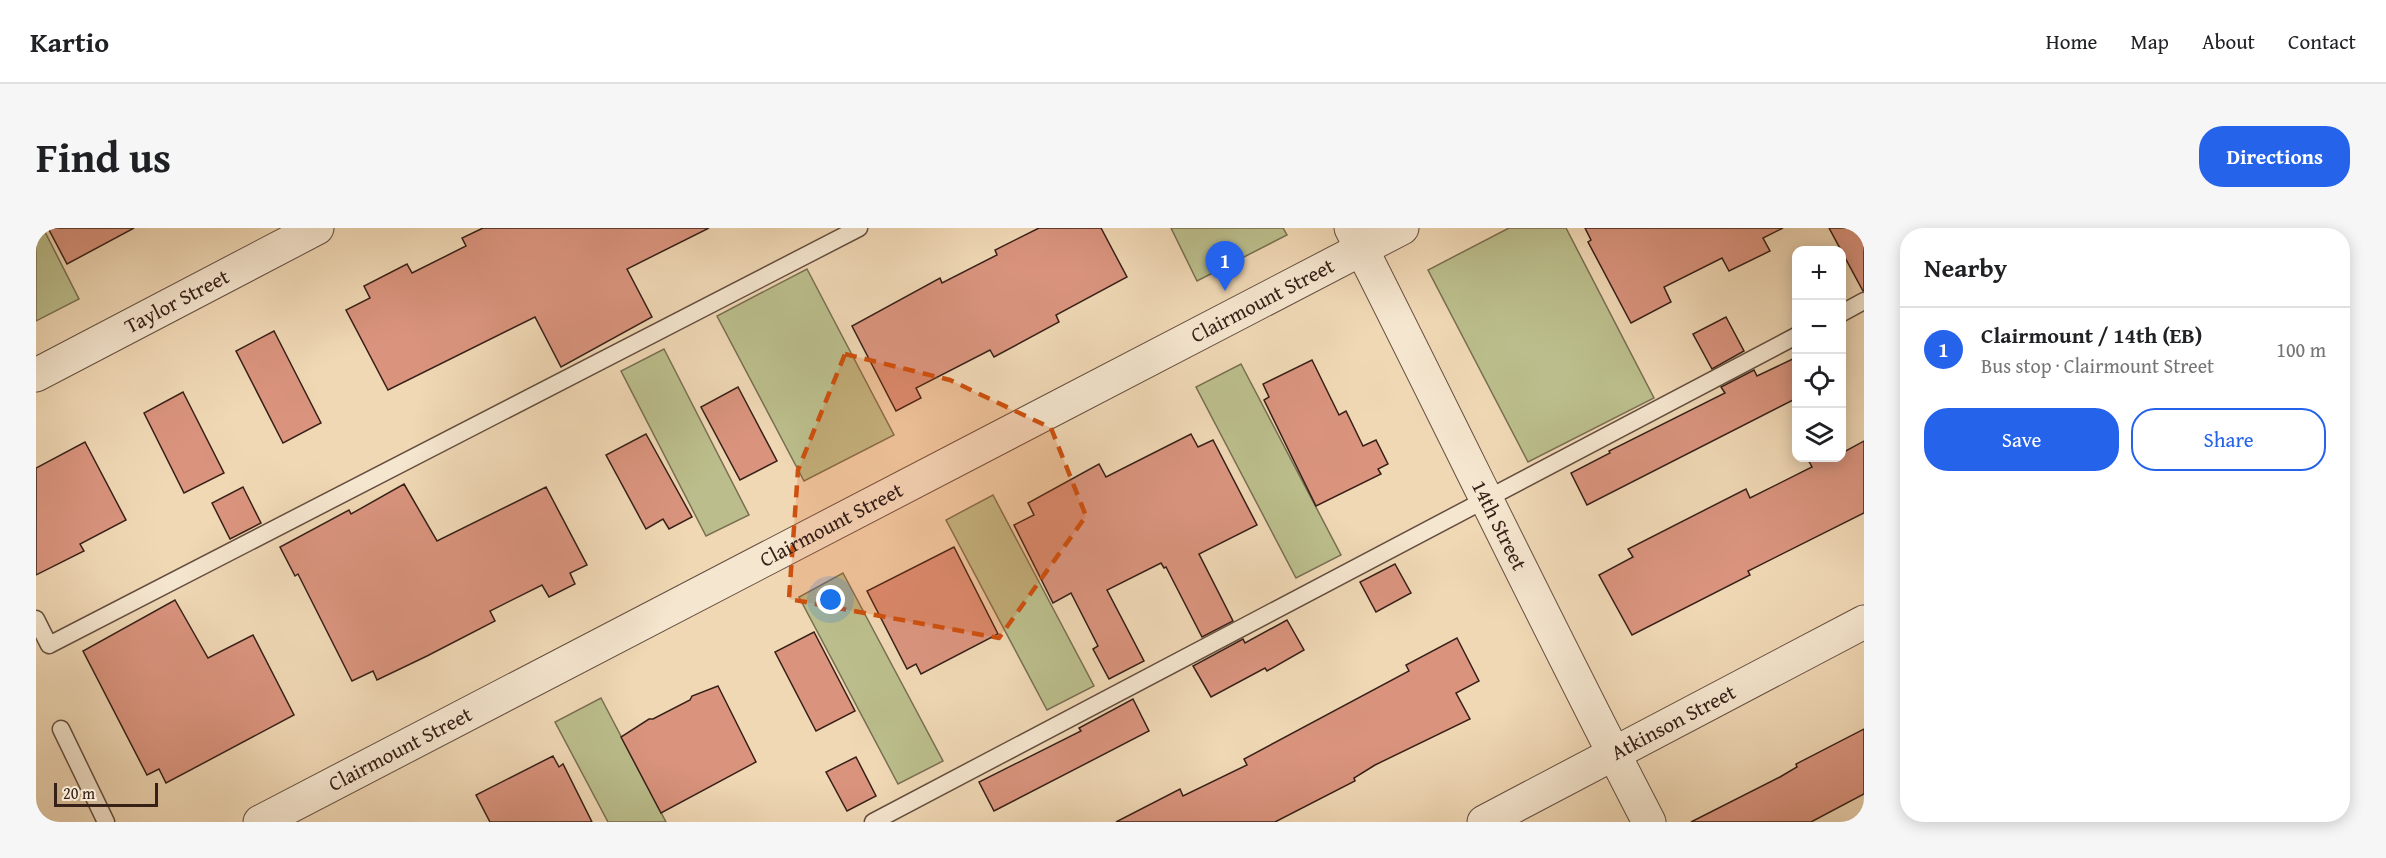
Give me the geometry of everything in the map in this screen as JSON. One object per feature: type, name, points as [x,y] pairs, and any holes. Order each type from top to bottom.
[{"type":"street","name":"Taylor Street","points":[[36,375],[317,228]]},
{"type":"street","name":"Clairmount Street","points":[[260,822],[1356,239],[1402,228]]},
{"type":"street","name":"14th Street","points":[[1356,239],[1488,498],[1613,755],[1649,822]]},
{"type":"street","name":"Atkinson Street","points":[[1484,822],[1864,622]]},
{"type":"lane","points":[[36,619],[50,645],[859,228]]},
{"type":"lane","points":[[1846,311],[1864,301]]},
{"type":"lane","points":[[873,822],[1792,339]]},
{"type":"lane","points":[[61,729],[106,822]]},
{"type":"highlighted area","points":[[845,354],[950,380],[1051,428],[1086,516],[999,638],[789,599],[798,470]]},
{"type":"green space","points":[[36,228],[43,228],[79,299],[36,321]]},
{"type":"green space","points":[[1171,228],[1283,228],[1287,235],[1197,281]]},
{"type":"green space","points":[[1509,228],[1566,228],[1654,398],[1528,462],[1428,270]]},
{"type":"green space","points":[[807,269],[894,435],[804,481],[717,316]]},
{"type":"green space","points":[[664,349],[749,515],[706,536],[621,371]]},
{"type":"green space","points":[[1241,364],[1341,555],[1296,578],[1196,387]]},
{"type":"green space","points":[[993,495],[1094,686],[1047,710],[946,520]]},
{"type":"green space","points":[[843,573],[943,761],[898,784],[799,597]]},
{"type":"green space","points":[[601,698],[666,822],[608,822],[555,722]]},
{"type":"building","points":[[48,228],[134,228],[67,264]]},
{"type":"building","points":[[483,228],[709,228],[627,269],[652,317],[561,367],[535,317],[388,390],[346,310],[370,298],[364,286],[407,264],[412,273],[466,246],[462,238]]},
{"type":"building","points":[[1039,228],[1101,228],[1127,277],[1056,315],[1059,322],[994,357],[990,350],[916,388],[921,398],[896,411],[852,326],[940,278],[942,283],[997,255],[995,250]]},
{"type":"building","points":[[1585,228],[1783,228],[1763,238],[1770,251],[1729,271],[1722,258],[1664,287],[1671,302],[1631,323],[1588,242],[1591,240]]},
{"type":"building","points":[[1829,228],[1864,228],[1864,291],[1846,260],[1846,246],[1839,246]]},
{"type":"building","points":[[1726,317],[1744,351],[1712,369],[1693,334]]},
{"type":"building","points":[[274,331],[321,423],[283,443],[236,351]]},
{"type":"building","points":[[1792,359],[1792,401],[1587,505],[1571,473],[1610,453],[1609,451],[1725,393],[1721,387],[1754,370],[1757,376]]},
{"type":"building","points":[[1312,360],[1339,415],[1346,411],[1363,446],[1376,440],[1388,464],[1378,469],[1381,474],[1316,506],[1264,400],[1269,397],[1263,384]]},
{"type":"building","points":[[738,387],[777,461],[740,480],[701,407]]},
{"type":"building","points":[[183,392],[224,473],[184,493],[144,413]]},
{"type":"building","points":[[646,434],[692,517],[669,529],[663,519],[646,529],[606,455]]},
{"type":"building","points":[[1191,434],[1198,447],[1213,440],[1257,525],[1199,554],[1233,621],[1202,637],[1166,567],[1164,568],[1161,563],[1107,590],[1144,661],[1109,679],[1093,649],[1098,646],[1071,593],[1053,603],[1014,525],[1034,515],[1028,503],[1099,464],[1106,477]]},
{"type":"building","points":[[1864,441],[1864,513],[1748,571],[1750,575],[1632,635],[1599,575],[1633,557],[1628,549],[1746,489],[1750,498],[1812,467],[1809,462],[1846,462],[1846,451]]},
{"type":"building","points":[[85,442],[126,520],[80,544],[84,551],[36,575],[36,468]]},
{"type":"building","points":[[404,484],[437,541],[546,487],[587,565],[570,573],[575,584],[549,597],[542,585],[490,611],[495,621],[427,656],[377,680],[373,671],[352,681],[298,574],[295,576],[280,547],[349,510],[351,514]]},
{"type":"building","points":[[243,487],[261,523],[230,539],[212,503]]},
{"type":"building","points":[[954,547],[998,634],[921,674],[916,664],[907,669],[867,591]]},
{"type":"building","points":[[1395,564],[1411,593],[1376,612],[1360,582]]},
{"type":"building","points":[[175,600],[208,658],[253,635],[294,715],[166,783],[159,769],[147,775],[83,651]]},
{"type":"building","points":[[1287,620],[1304,650],[1267,671],[1265,668],[1211,697],[1193,666],[1243,639],[1245,643]]},
{"type":"building","points":[[814,632],[855,711],[816,731],[775,652]]},
{"type":"building","points":[[1457,638],[1479,681],[1456,693],[1470,719],[1375,765],[1354,778],[1355,781],[1275,822],[1116,822],[1180,789],[1183,796],[1247,765],[1244,759],[1409,671],[1406,665]]},
{"type":"building","points":[[718,686],[756,762],[661,813],[621,737],[649,719],[690,700],[692,696]]},
{"type":"building","points":[[1133,699],[1149,731],[994,811],[979,782],[1081,731],[1079,728]]},
{"type":"building","points":[[1864,729],[1864,794],[1811,822],[1691,822],[1780,777],[1797,767],[1796,764]]},
{"type":"building","points":[[553,756],[559,767],[563,764],[592,822],[490,822],[476,795]]},
{"type":"building","points":[[856,757],[876,796],[847,811],[826,772]]},
{"type":"place","name":"Clairmount / 14th (EB)","points":[[1225,291]]}]
